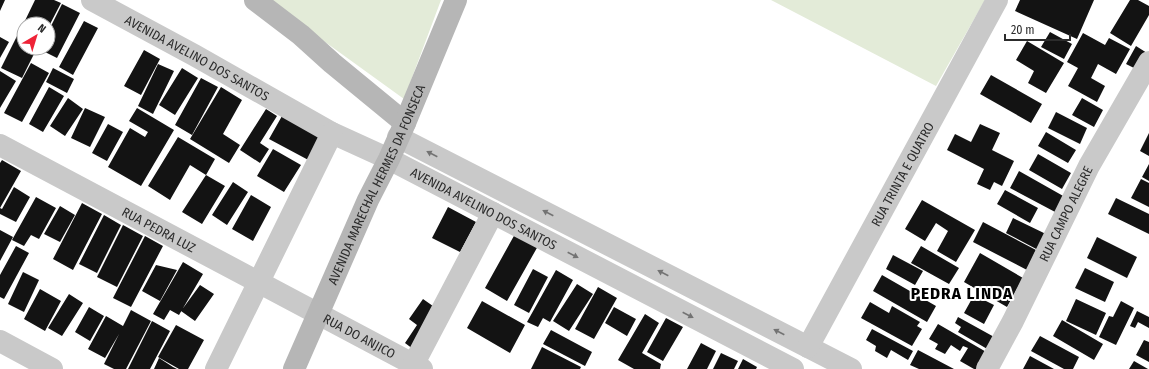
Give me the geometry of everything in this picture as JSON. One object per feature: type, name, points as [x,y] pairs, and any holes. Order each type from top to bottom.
[{"type":"main road","points":[[255,0],[301,35],[402,130]]},
{"type":"main road","name":"AVENIDA MARECHAL HERMES DA FONSECA","points":[[294,369],[368,200],[402,130],[456,0]]},
{"type":"street","name":"AVENIDA AVELINO DOS SANTOS","points":[[92,0],[194,55],[332,133],[389,159],[793,369]]},
{"type":"street","name":"RUA TRINTA E QUATRO","points":[[808,347],[996,0]]},
{"type":"street","name":"RUA CAMPO ALEGRE","points":[[987,369],[1089,166],[1149,62]]},
{"type":"street","name":"AVENIDA AVELINO DOS SANTOS","points":[[402,130],[851,369]]},
{"type":"street","points":[[216,369],[332,133]]},
{"type":"street","name":"RUA PEDRA LUZ","points":[[0,146],[317,314]]},
{"type":"street","points":[[415,368],[493,214]]},
{"type":"street","name":"RUA DO ANJICO","points":[[317,314],[415,368]]},
{"type":"street","points":[[0,341],[52,369]]},
{"type":"green space","points":[[267,0],[441,0],[404,99]]},
{"type":"green space","points":[[771,0],[985,0],[936,86]]},
{"type":"building","points":[[0,0],[5,0],[0,11]]},
{"type":"building","points":[[35,0],[54,0],[61,3],[54,16],[27,16]]},
{"type":"building","points":[[1020,0],[1094,0],[1077,39],[1015,11]]},
{"type":"building","points":[[1130,0],[1138,0],[1149,6],[1149,15],[1131,46],[1110,33]]},
{"type":"building","points":[[62,4],[80,13],[57,58],[53,56],[56,56],[56,16]]},
{"type":"building","points":[[84,21],[98,28],[73,75],[59,67]]},
{"type":"building","points":[[1050,32],[1072,44],[1064,59],[1041,47]]},
{"type":"building","points":[[1083,33],[1105,45],[1109,38],[1130,49],[1116,74],[1098,64],[1091,78],[1105,86],[1097,102],[1068,86],[1078,68],[1067,62]]},
{"type":"building","points":[[0,37],[9,42],[0,58]]},
{"type":"building","points":[[16,38],[16,56],[33,56],[22,78],[1,68]]},
{"type":"building","points":[[1027,41],[1064,63],[1046,93],[1028,83],[1034,71],[1016,60]]},
{"type":"building","points":[[1136,46],[1147,53],[1138,70],[1126,64]]},
{"type":"building","points":[[144,50],[160,59],[141,95],[124,86]]},
{"type":"building","points":[[31,63],[49,73],[22,122],[4,113]]},
{"type":"building","points":[[158,64],[174,71],[153,114],[138,106]]},
{"type":"building","points":[[53,68],[74,79],[67,93],[46,82]]},
{"type":"building","points":[[182,68],[198,78],[175,115],[159,105]]},
{"type":"building","points":[[0,71],[16,81],[0,108]]},
{"type":"building","points":[[991,75],[1042,104],[1031,123],[980,94]]},
{"type":"building","points":[[201,78],[218,87],[192,135],[175,125]]},
{"type":"building","points":[[49,87],[64,96],[43,132],[29,124]]},
{"type":"building","points":[[221,87],[242,100],[223,134],[240,145],[229,163],[190,139]]},
{"type":"building","points":[[68,98],[83,109],[65,136],[50,126]]},
{"type":"building","points":[[1082,98],[1103,110],[1094,127],[1072,115]]},
{"type":"building","points":[[85,108],[105,117],[90,147],[71,138]]},
{"type":"building","points":[[137,108],[174,130],[141,186],[108,167],[130,128],[145,137],[148,132],[129,121]]},
{"type":"building","points":[[266,109],[277,116],[260,143],[269,149],[260,163],[240,150]]},
{"type":"building","points":[[1056,112],[1087,128],[1080,144],[1048,128]]},
{"type":"building","points":[[282,116],[326,140],[314,163],[269,139]]},
{"type":"building","points":[[108,124],[123,132],[107,161],[92,153]]},
{"type":"building","points":[[980,124],[1000,133],[992,150],[1014,161],[1002,186],[994,182],[990,190],[977,184],[984,169],[947,150],[955,134],[971,142]]},
{"type":"building","points":[[1046,132],[1076,150],[1068,163],[1038,146]]},
{"type":"building","points":[[1149,133],[1149,156],[1140,151]]},
{"type":"building","points":[[178,137],[215,159],[206,175],[190,165],[170,200],[148,186]]},
{"type":"building","points":[[273,149],[301,165],[284,192],[257,176]]},
{"type":"building","points":[[1038,154],[1071,173],[1062,189],[1029,170]]},
{"type":"building","points":[[2,160],[21,171],[0,208],[0,163]]},
{"type":"building","points":[[1149,164],[1149,181],[1142,177]]},
{"type":"building","points":[[1019,171],[1065,197],[1057,213],[1010,188]]},
{"type":"building","points":[[206,175],[225,186],[202,224],[182,212]]},
{"type":"building","points":[[1141,179],[1149,183],[1149,207],[1131,198]]},
{"type":"building","points":[[233,182],[248,192],[227,225],[212,215]]},
{"type":"building","points":[[14,187],[30,197],[16,222],[0,214],[0,208],[2,209]]},
{"type":"building","points":[[1005,190],[1038,208],[1030,223],[997,204]]},
{"type":"building","points":[[251,195],[271,207],[253,241],[232,229]]},
{"type":"building","points":[[36,197],[56,208],[39,239],[31,235],[24,246],[12,240]]},
{"type":"building","points":[[1116,198],[1149,214],[1149,234],[1108,214]]},
{"type":"building","points":[[922,200],[975,230],[956,262],[937,251],[948,231],[936,223],[925,241],[905,229]]},
{"type":"building","points":[[82,203],[102,214],[73,270],[53,259]]},
{"type":"building","points":[[60,206],[75,215],[60,242],[44,234]]},
{"type":"building","points":[[448,207],[476,222],[460,252],[432,238]]},
{"type":"building","points":[[104,215],[121,225],[97,273],[79,264]]},
{"type":"building","points":[[1013,218],[1048,235],[1040,251],[1006,233]]},
{"type":"building","points":[[983,222],[1036,250],[1027,270],[973,242]]},
{"type":"building","points":[[123,225],[143,236],[117,287],[97,277]]},
{"type":"building","points":[[0,230],[13,237],[0,261]]},
{"type":"building","points":[[515,234],[538,246],[507,301],[485,288]]},
{"type":"building","points":[[145,236],[163,246],[131,307],[113,298]]},
{"type":"building","points":[[1097,237],[1137,257],[1127,278],[1087,258]]},
{"type":"building","points":[[16,246],[29,253],[4,299],[0,297],[0,275]]},
{"type":"building","points":[[921,246],[959,268],[949,284],[911,263]]},
{"type":"building","points":[[980,253],[1023,278],[1007,307],[964,282]]},
{"type":"building","points":[[893,255],[923,271],[915,285],[886,269]]},
{"type":"building","points":[[183,262],[203,274],[179,315],[170,310],[164,320],[153,314]]},
{"type":"building","points":[[156,265],[177,270],[160,301],[142,291]]},
{"type":"building","points":[[1085,268],[1114,282],[1105,302],[1075,288]]},
{"type":"building","points":[[533,269],[548,277],[529,313],[514,305]]},
{"type":"building","points":[[556,270],[573,280],[550,322],[543,318],[538,327],[527,322]]},
{"type":"building","points":[[23,272],[39,280],[24,312],[8,304]]},
{"type":"building","points":[[882,275],[936,306],[927,322],[873,291]]},
{"type":"building","points":[[577,284],[593,294],[569,331],[553,321]]},
{"type":"building","points":[[200,285],[214,294],[195,321],[181,311]]},
{"type":"building","points":[[598,287],[617,298],[594,339],[575,329]]},
{"type":"building","points":[[40,289],[61,301],[45,331],[24,319]]},
{"type":"building","points":[[69,294],[83,303],[62,336],[48,328]]},
{"type":"building","points":[[974,295],[994,305],[984,324],[964,313]]},
{"type":"building","points":[[423,299],[440,311],[413,349],[405,343],[417,325],[409,319]]},
{"type":"building","points":[[1076,299],[1106,313],[1096,335],[1066,321]]},
{"type":"building","points":[[482,301],[525,325],[510,353],[467,328]]},
{"type":"building","points":[[1121,301],[1134,308],[1116,345],[1099,337],[1109,316],[1113,317]]},
{"type":"building","points":[[870,302],[889,313],[892,306],[920,322],[917,326],[922,329],[912,346],[861,318]]},
{"type":"building","points":[[89,307],[104,316],[90,341],[75,332]]},
{"type":"building","points":[[614,307],[636,319],[627,336],[605,323]]},
{"type":"building","points":[[131,310],[151,321],[126,369],[114,369],[104,364],[119,334],[105,358],[88,349],[106,316],[123,326]]},
{"type":"building","points":[[1137,311],[1149,317],[1149,328],[1138,322],[1135,328],[1130,326]]},
{"type":"building","points":[[645,314],[659,323],[642,353],[661,364],[660,369],[634,369],[618,360]]},
{"type":"building","points":[[958,317],[996,338],[989,350],[958,332],[961,327],[955,323]]},
{"type":"building","points":[[666,318],[683,327],[663,361],[647,352]]},
{"type":"building","points":[[1062,320],[1103,344],[1094,360],[1053,336]]},
{"type":"building","points":[[152,321],[170,331],[150,369],[128,369]]},
{"type":"building","points":[[938,324],[988,353],[981,364],[978,362],[977,369],[974,369],[960,361],[968,348],[963,346],[960,351],[951,345],[945,354],[935,349],[938,344],[929,339]]},
{"type":"building","points":[[176,325],[204,340],[188,369],[179,369],[158,357]]},
{"type":"building","points":[[872,329],[913,351],[908,360],[891,350],[887,358],[875,351],[876,346],[866,340]]},
{"type":"building","points":[[551,330],[592,352],[585,366],[543,344]]},
{"type":"building","points":[[1040,336],[1079,357],[1073,369],[1064,369],[1031,351]]},
{"type":"building","points":[[1144,340],[1149,342],[1149,362],[1136,355]]},
{"type":"building","points":[[701,343],[716,351],[707,369],[687,369]]},
{"type":"building","points":[[542,347],[581,367],[580,369],[531,369]]},
{"type":"building","points":[[918,350],[954,369],[919,369],[910,365]]},
{"type":"building","points":[[721,353],[738,361],[734,369],[713,369]]},
{"type":"building","points":[[1030,356],[1054,369],[1023,369]]},
{"type":"building","points":[[159,358],[173,367],[177,369],[154,369]]},
{"type":"building","points":[[743,359],[757,367],[756,369],[738,369]]},
{"type":"building","points":[[1134,361],[1148,369],[1129,369]]},
{"type":"district","name":"PEDRA LINDA","points":[[962,293]]}]
